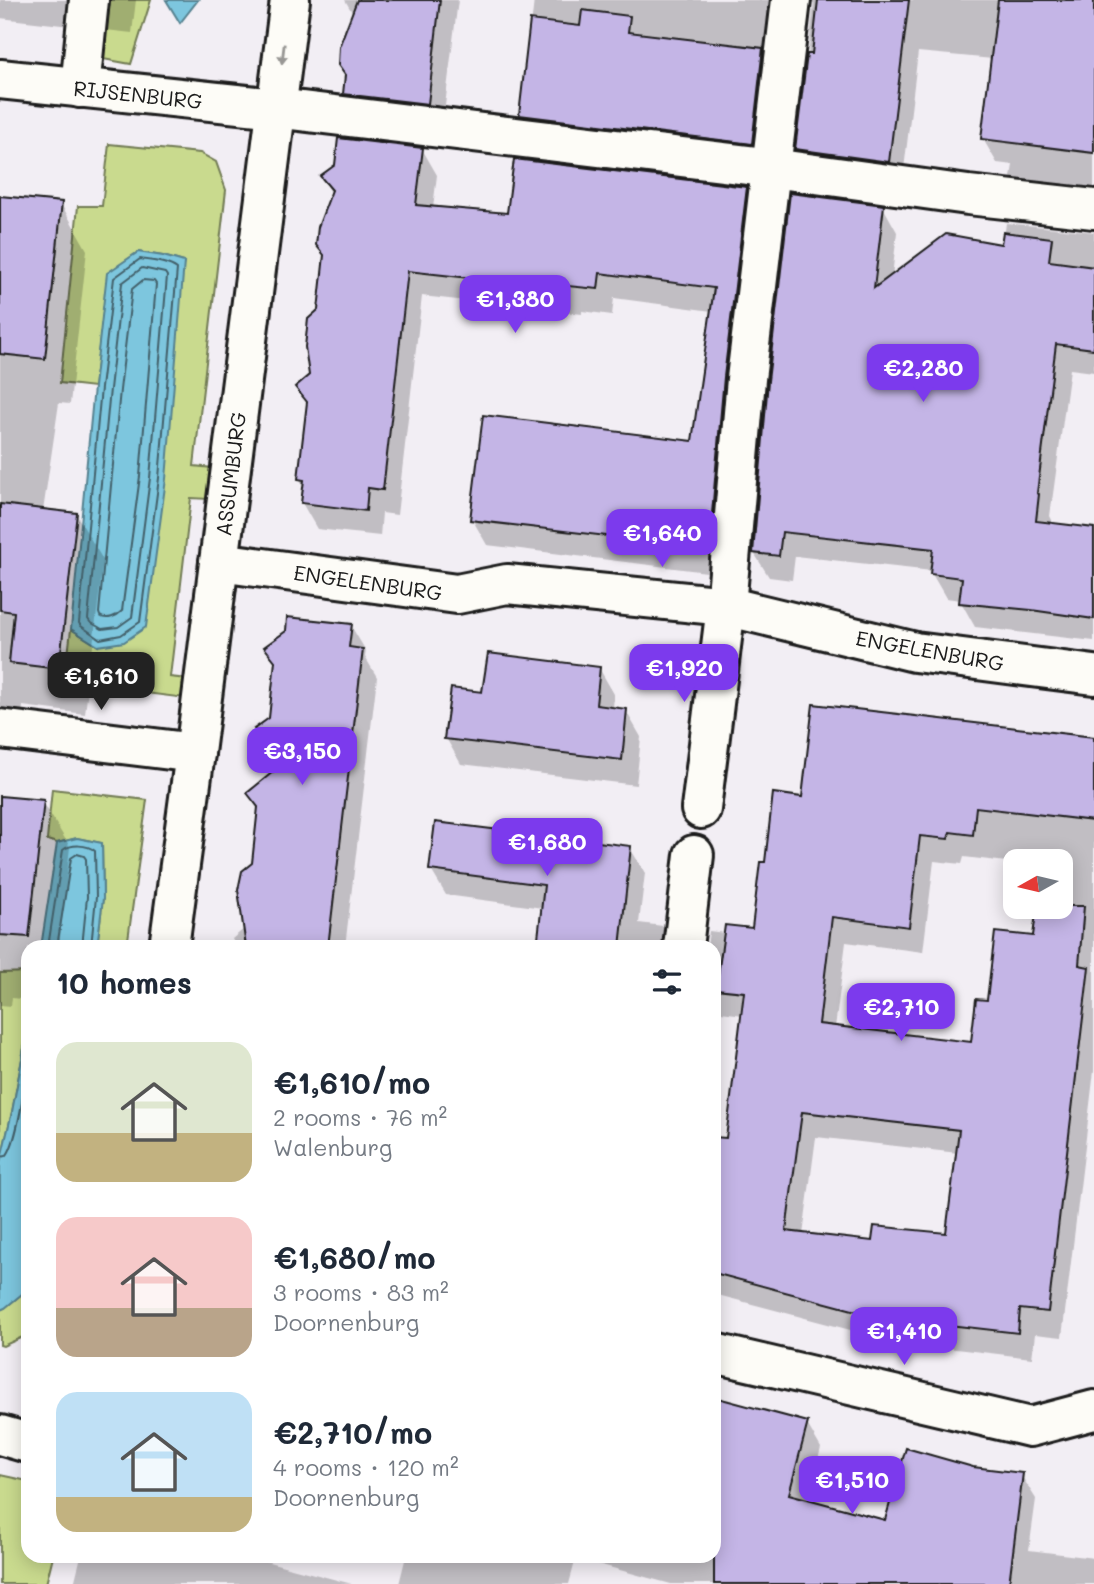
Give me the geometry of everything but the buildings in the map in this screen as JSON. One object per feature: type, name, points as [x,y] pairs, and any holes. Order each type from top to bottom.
[{"type":"street","points":[[80,88],[89,0]]},
{"type":"street","name":"ASSUMBURG","points":[[170,940],[290,0]]},
{"type":"street","points":[[701,809],[726,606],[746,379],[792,0]]},
{"type":"street","name":"RIJSENBURG","points":[[0,79],[276,108]]},
{"type":"street","points":[[276,108],[1094,209]]},
{"type":"street","name":"ENGELENBURG","points":[[219,562],[457,594],[507,584],[726,606],[915,652],[1094,675]]},
{"type":"street","points":[[0,729],[195,753]]},
{"type":"street","points":[[684,940],[694,855]]},
{"type":"street","points":[[721,1355],[1030,1427],[1094,1410]]},
{"type":"street","points":[[0,1435],[21,1441]]},
{"type":"green space","points":[[110,0],[151,0],[131,64],[103,59]]},
{"type":"green space","points":[[109,144],[200,153],[216,162],[226,190],[194,466],[213,468],[209,499],[191,498],[170,677],[187,679],[185,698],[65,683],[71,629],[98,646],[184,262],[138,252],[108,273],[94,387],[60,383],[78,206],[102,206]]},
{"type":"green space","points":[[52,789],[147,800],[128,940],[98,940],[103,898],[102,843],[77,838],[57,843],[47,840]]},
{"type":"green space","points":[[21,972],[21,1064],[0,1163],[0,973]]},
{"type":"green space","points":[[21,1295],[21,1338],[3,1346],[0,1345],[0,1310]]},
{"type":"green space","points":[[0,1475],[21,1480],[21,1563],[51,1563],[46,1584],[0,1584]]},
{"type":"water","points":[[166,0],[198,0],[180,23]]},
{"type":"water","points":[[138,252],[184,262],[166,479],[146,627],[124,642],[98,646],[71,629],[94,387],[107,273]]},
{"type":"water","points":[[77,838],[102,843],[103,898],[98,940],[42,940],[57,843]]},
{"type":"water","points":[[21,1064],[21,1295],[0,1310],[0,1163]]}]
